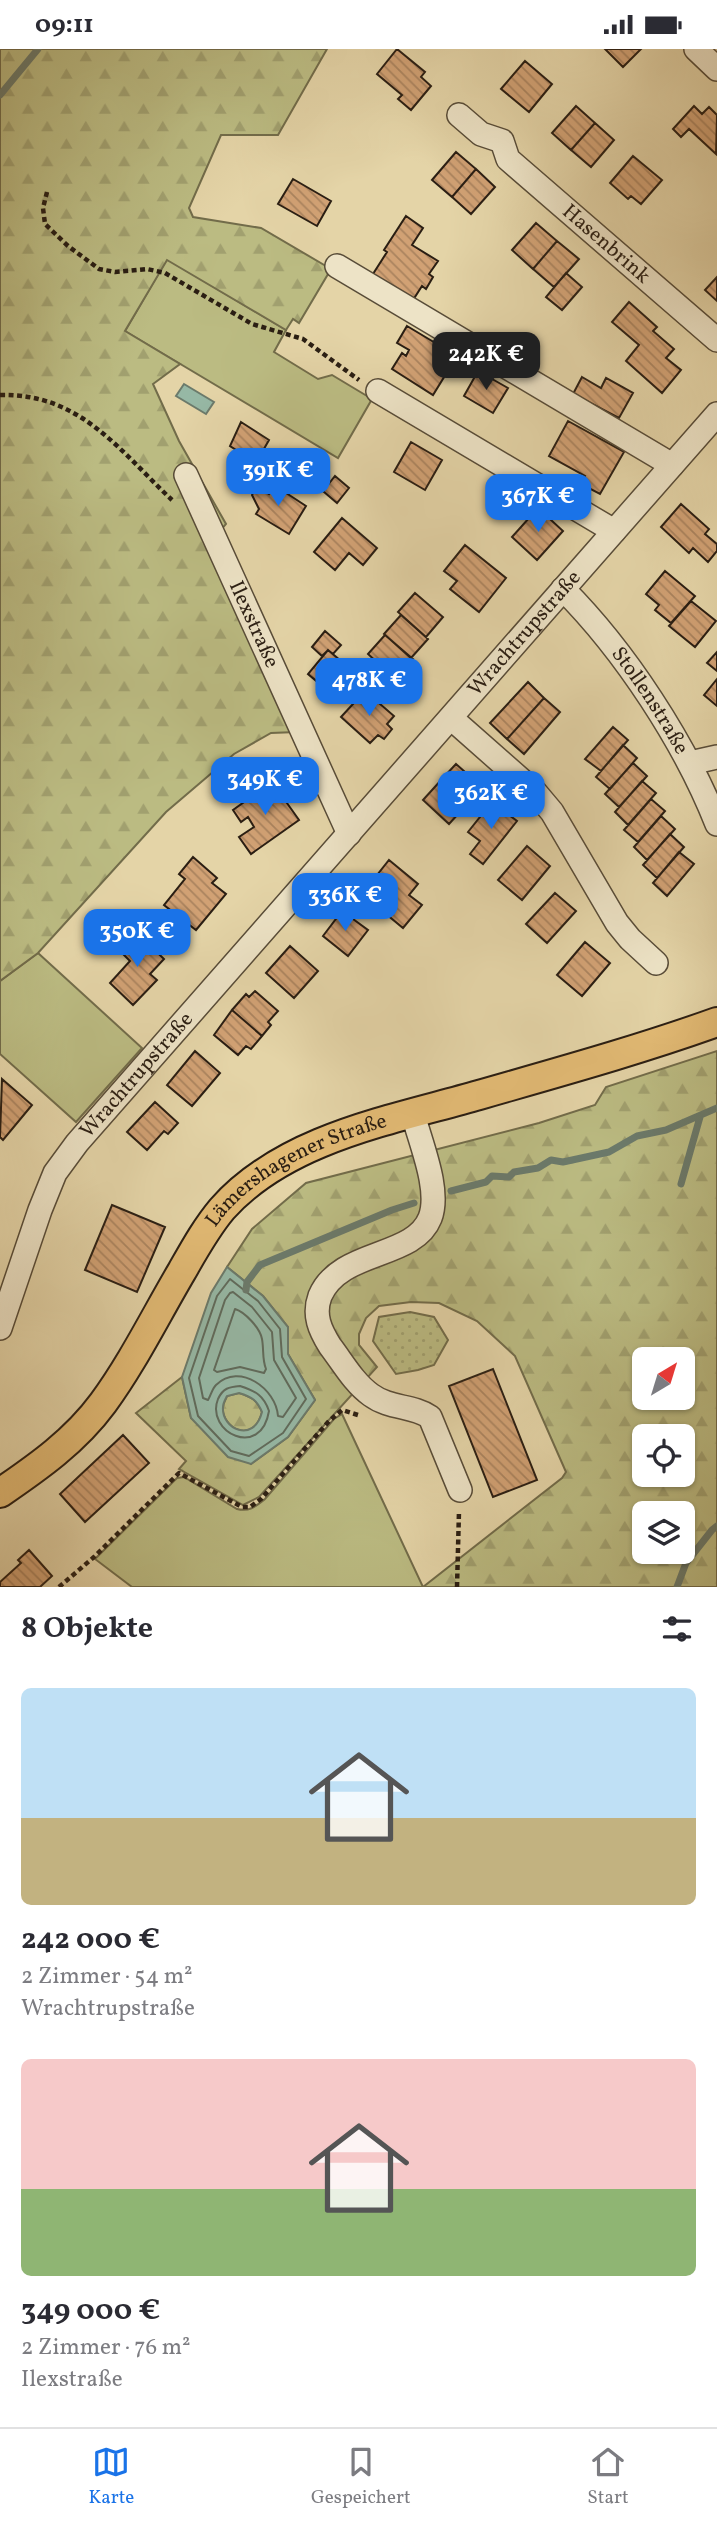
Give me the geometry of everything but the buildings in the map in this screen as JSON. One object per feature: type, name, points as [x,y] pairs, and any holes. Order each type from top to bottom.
[{"type":"main road","name":"Lämershagener Straße","points":[[0,1493],[53,1455],[102,1404],[123,1374],[202,1236],[222,1209],[246,1187],[300,1153],[342,1136],[587,1064],[717,1022]]},
{"type":"street","points":[[696,49],[717,69]]},
{"type":"street","name":"Hasenbrink","points":[[459,115],[481,134],[504,131],[508,159],[717,340]]},
{"type":"street","points":[[337,266],[672,465]]},
{"type":"street","points":[[378,391],[614,531]]},
{"type":"street","name":"Wrachtrupstraße","points":[[0,1328],[55,1173],[77,1143],[717,414]]},
{"type":"street","name":"Ilexstraße","points":[[186,474],[349,834]]},
{"type":"street","name":"Stollenstraße","points":[[563,589],[605,636],[675,737],[690,763],[717,824]]},
{"type":"street","points":[[451,718],[536,793],[552,812],[617,923],[656,963]]},
{"type":"street","points":[[690,763],[717,757]]},
{"type":"street","points":[[413,1114],[431,1180],[433,1200],[430,1219],[421,1231],[408,1241],[337,1272],[324,1286],[317,1304],[317,1320],[325,1337],[355,1381],[379,1401],[397,1408],[421,1411],[430,1417],[460,1490]]},
{"type":"path","points":[[47,192],[43,208],[45,224],[68,246],[99,269],[115,272],[147,269],[165,274],[253,324],[303,339],[378,391]]},
{"type":"path","points":[[0,395],[21,395],[61,405],[106,434],[180,508]]},
{"type":"path","points":[[59,1587],[94,1557],[179,1473],[236,1505],[250,1507],[261,1499],[329,1421],[342,1410],[368,1419],[379,1401]]},
{"type":"path","points":[[457,1587],[460,1490]]},
{"type":"green space","points":[[0,49],[327,49],[278,135],[221,135],[189,208],[193,217],[261,228],[331,269],[299,323],[293,319],[286,330],[167,260],[125,331],[180,364],[153,384],[179,441],[226,524],[220,531],[296,732],[271,733],[234,754],[166,812],[38,953],[0,981]]},
{"type":"green space","points":[[167,259],[286,330],[274,352],[318,379],[332,375],[372,399],[338,458],[125,331]]},
{"type":"green space","points":[[38,953],[142,1048],[76,1122],[0,1054],[0,981]]},
{"type":"green space","points":[[717,1051],[717,1587],[423,1587],[562,1478],[566,1472],[515,1356],[477,1321],[439,1303],[411,1302],[379,1306],[366,1318],[359,1334],[359,1345],[377,1367],[259,1497],[243,1505],[179,1469],[186,1461],[136,1413],[182,1377],[191,1418],[251,1464],[288,1437],[315,1400],[288,1354],[288,1327],[263,1296],[227,1267],[252,1229],[306,1183],[539,1123],[595,1105],[606,1087]]},
{"type":"green space","points":[[410,1312],[434,1317],[448,1340],[434,1365],[396,1374],[373,1341],[379,1317]]},
{"type":"green space","points":[[239,1393],[254,1399],[262,1412],[258,1422],[245,1431],[232,1426],[224,1414],[223,1406],[227,1396]]},
{"type":"green space","points":[[342,1414],[423,1587],[132,1587],[95,1559],[177,1478],[184,1477],[237,1509],[245,1510],[255,1506],[265,1499],[334,1419]]},
{"type":"water","points":[[184,384],[214,402],[206,414],[176,396]]},
{"type":"water","points":[[227,1267],[263,1296],[288,1327],[288,1354],[315,1400],[288,1437],[251,1464],[228,1457],[191,1418],[182,1377],[211,1293]],"holes":[[[239,1393],[256,1402],[262,1412],[258,1422],[246,1430],[232,1427],[224,1415],[223,1407],[227,1396]]]},
{"type":"waterway","points":[[0,95],[38,49]]},
{"type":"waterway","points":[[451,1191],[486,1182],[492,1176],[509,1177],[514,1172],[538,1168],[551,1160],[563,1162],[609,1152],[637,1136],[666,1130],[717,1108]]},
{"type":"waterway","points":[[681,1184],[700,1117]]},
{"type":"waterway","points":[[246,1290],[247,1282],[260,1265],[414,1203]]},
{"type":"waterway","points":[[677,1587],[686,1563],[717,1526]]}]
